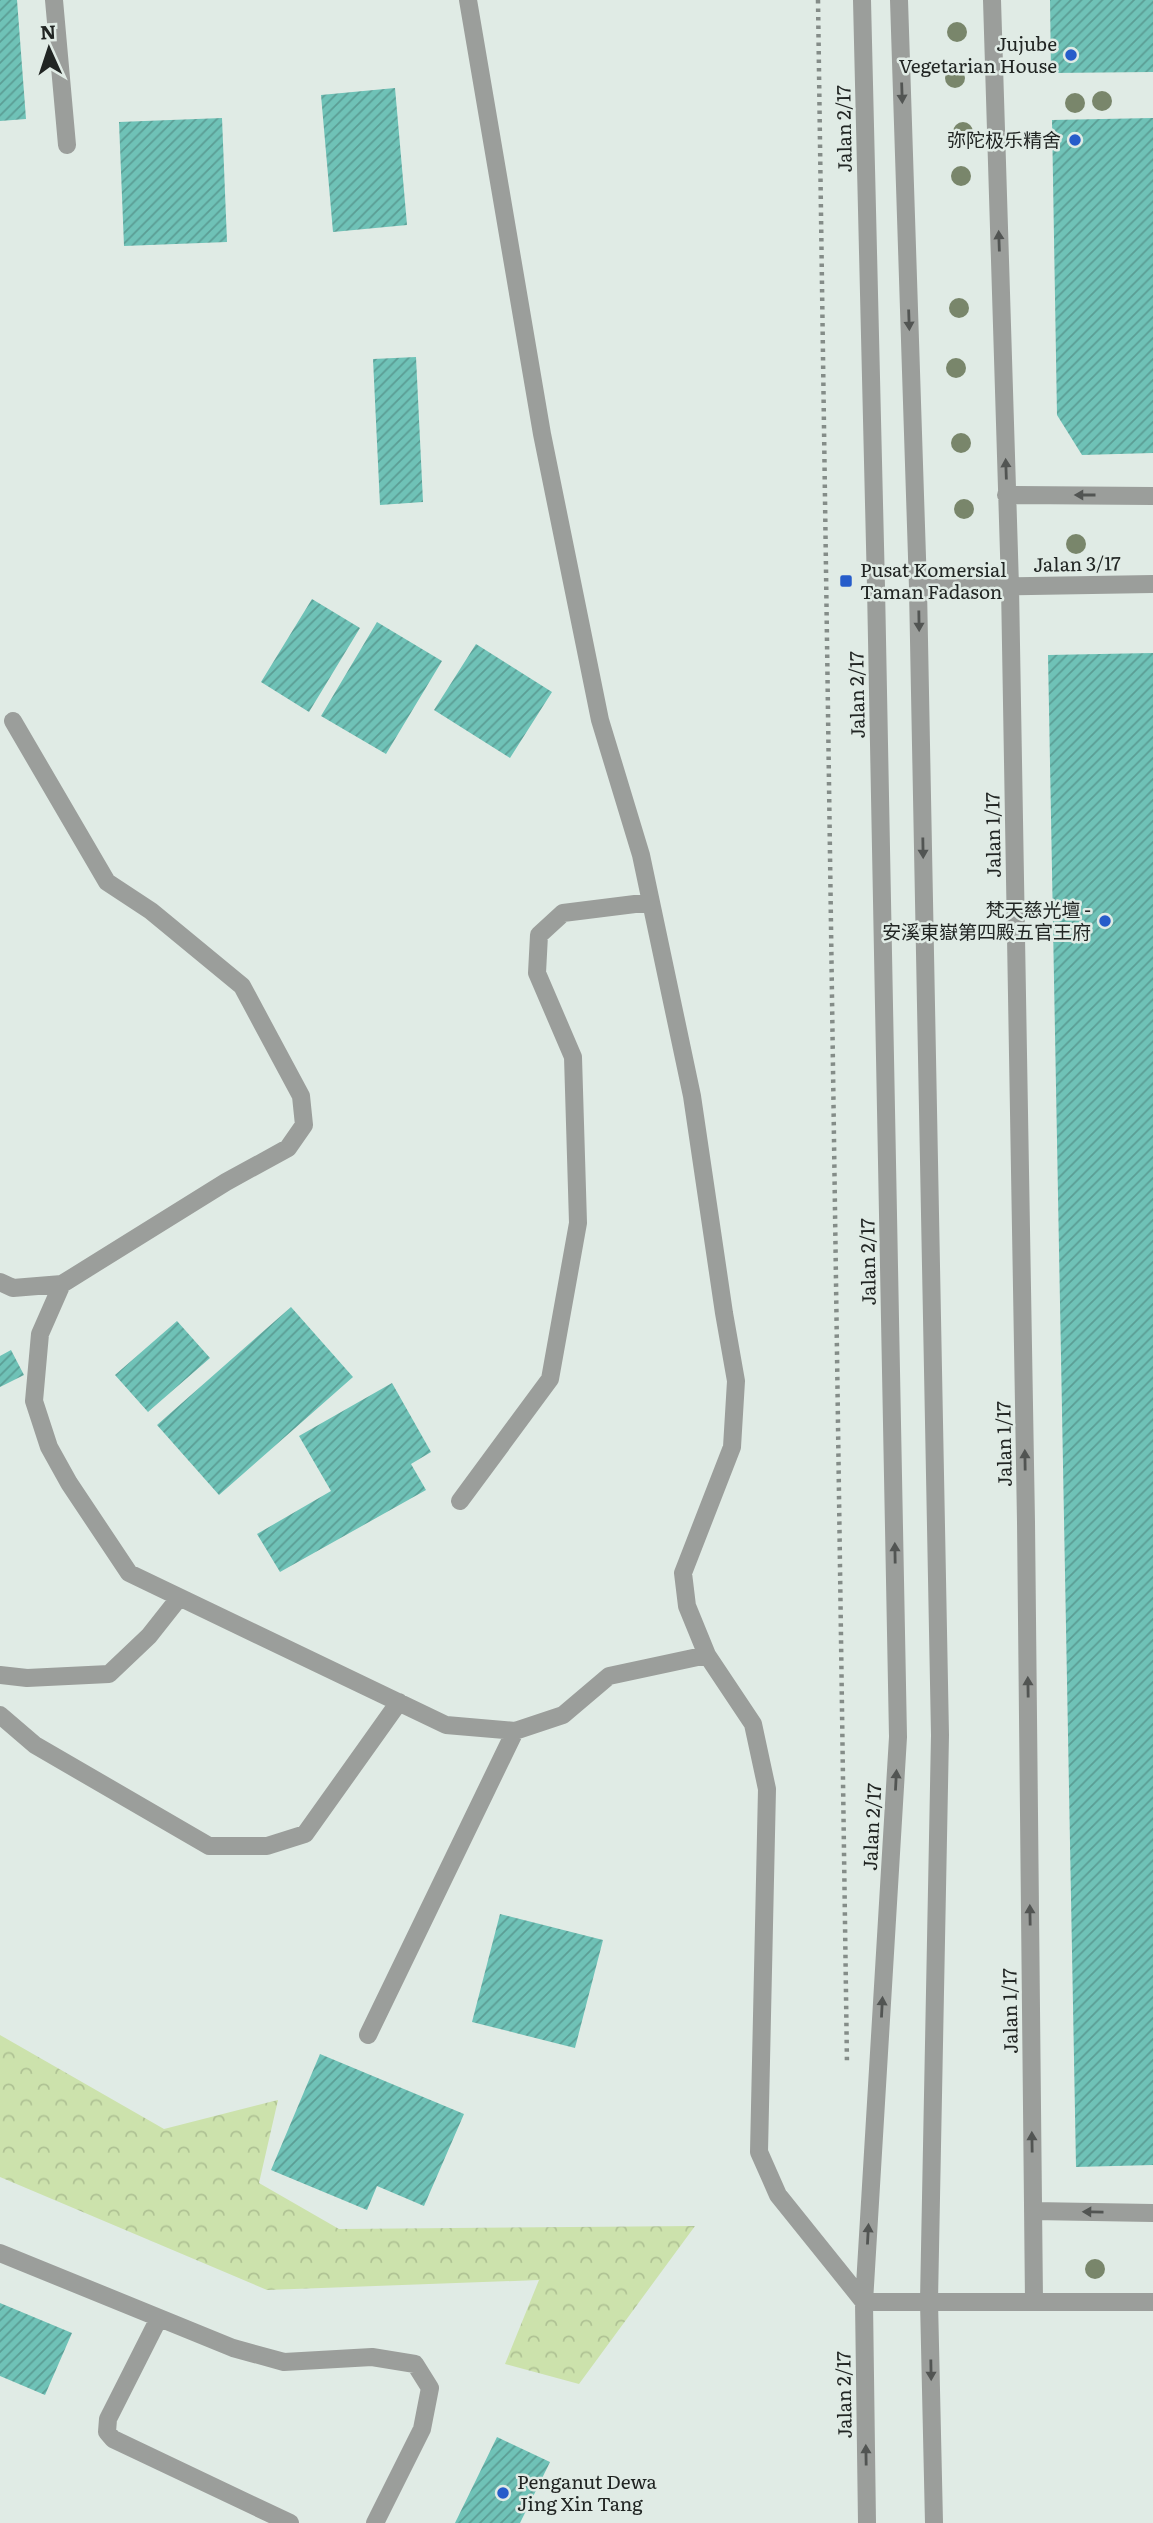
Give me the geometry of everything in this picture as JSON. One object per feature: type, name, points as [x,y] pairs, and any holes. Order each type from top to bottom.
[{"type":"street","points":[[54,0],[67,145]]},
{"type":"street","points":[[468,0],[507,242],[594,693],[641,855],[692,1096],[736,1381],[732,1447],[683,1573],[687,1606],[707,1655],[752,1724],[767,1790],[759,2152],[778,2194],[864,2302],[1153,2302]]},
{"type":"street","name":"Jalan 2/17","points":[[862,0],[877,601],[898,1738],[864,2302],[867,2523]]},
{"type":"street","points":[[899,0],[918,588],[940,1735],[929,2301],[934,2523]]},
{"type":"street","name":"Jalan 1/17","points":[[992,0],[1010,586],[1026,1494],[1034,2302]]},
{"type":"street","points":[[1006,495],[1153,496]]},
{"type":"street","name":"Jalan 3/17","points":[[918,588],[1153,584]]},
{"type":"street","points":[[0,1282],[13,1288],[62,1284],[226,1182],[288,1148],[304,1125],[300,1096],[242,986],[151,911],[107,882],[13,721]]},
{"type":"street","points":[[460,1501],[550,1379],[578,1223],[573,1058],[537,973],[539,934],[563,913],[651,902]]},
{"type":"street","points":[[62,1284],[40,1334],[34,1401],[49,1447],[69,1483],[129,1573],[446,1725],[515,1731],[563,1715],[609,1676],[707,1655]]},
{"type":"street","points":[[0,1675],[27,1678],[109,1674],[149,1636],[179,1598]]},
{"type":"street","points":[[0,1716],[35,1745],[209,1846],[267,1846],[305,1834],[399,1702]]},
{"type":"street","points":[[368,2035],[515,1731]]},
{"type":"street","points":[[1032,2211],[1153,2213]]},
{"type":"street","points":[[0,2253],[233,2348],[284,2362],[372,2357],[415,2364],[430,2388],[422,2429],[375,2523]]},
{"type":"street","points":[[159,2318],[108,2419],[107,2432],[113,2439],[290,2523]]},
{"type":"path","points":[[818,0],[847,2067]]},
{"type":"green space","points":[[0,2035],[164,2129],[278,2100],[259,2183],[339,2229],[695,2226],[579,2384],[505,2364],[539,2280],[267,2290],[0,2177]]},
{"type":"building","points":[[0,0],[17,0],[26,119],[0,121]]},
{"type":"building","points":[[1050,0],[1153,0],[1153,72],[1051,73]]},
{"type":"building","points":[[395,88],[407,225],[333,232],[321,95]]},
{"type":"building","points":[[222,118],[227,242],[124,246],[119,122]]},
{"type":"building","points":[[1153,118],[1153,453],[1082,455],[1057,415],[1052,120]]},
{"type":"building","points":[[416,357],[423,502],[380,505],[373,359]]},
{"type":"building","points":[[312,599],[360,628],[309,712],[261,682]]},
{"type":"building","points":[[377,622],[442,661],[386,754],[321,716]]},
{"type":"building","points":[[476,644],[552,692],[510,758],[434,710]]},
{"type":"building","points":[[1153,653],[1153,2165],[1076,2167],[1048,655]]},
{"type":"building","points":[[291,1307],[353,1377],[219,1495],[157,1425]]},
{"type":"building","points":[[177,1321],[210,1358],[148,1412],[115,1375]]},
{"type":"building","points":[[11,1350],[24,1375],[0,1387],[0,1356]]},
{"type":"building","points":[[392,1383],[431,1452],[411,1464],[426,1490],[280,1572],[257,1534],[331,1491],[299,1436]]},
{"type":"building","points":[[500,1914],[603,1940],[575,2048],[472,2022]]},
{"type":"building","points":[[320,2054],[464,2114],[424,2206],[377,2186],[367,2210],[271,2170]]},
{"type":"building","points":[[0,2303],[72,2333],[45,2395],[0,2376]]},
{"type":"building","name":"Penganut Dewa Jing Xin Tang","points":[[497,2437],[550,2462],[520,2523],[455,2523]]},
{"type":"place","name":"Jujube Vegetarian House","points":[[1071,55]]},
{"type":"place","name":"弥陀极乐精舍","points":[[1075,140]]},
{"type":"place","name":"Pusat Komersial Taman Fadason","points":[[846,581]]},
{"type":"place","name":"梵天慈光壇 - 安溪東嶽第四殿五官王府","points":[[1105,921]]},
{"type":"place","name":"Penganut Dewa Jing Xin Tang","points":[[503,2493]]}]
